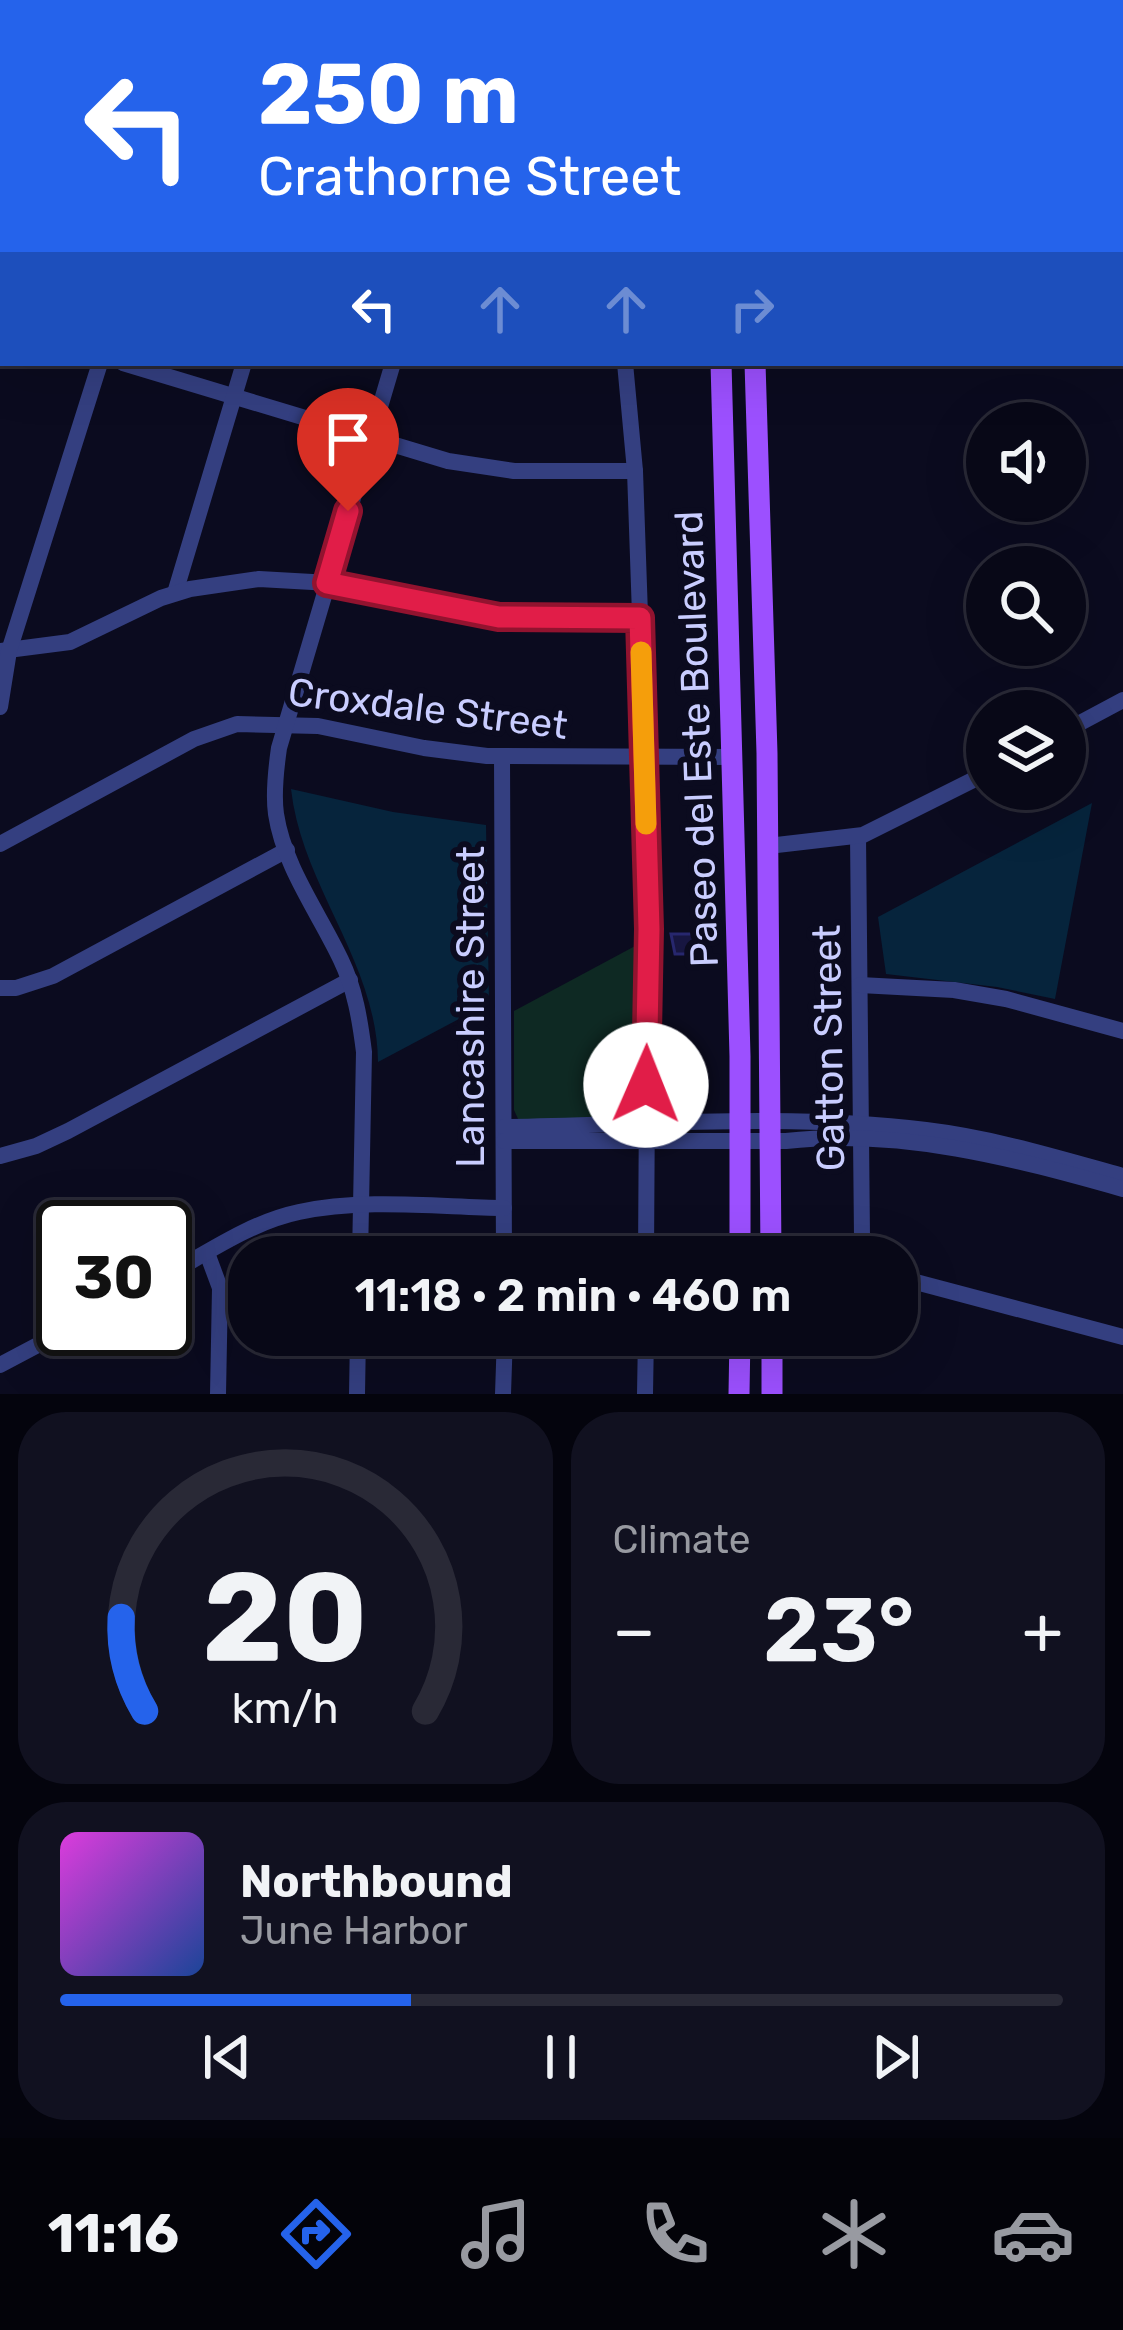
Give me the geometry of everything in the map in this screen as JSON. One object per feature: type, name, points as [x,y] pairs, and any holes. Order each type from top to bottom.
[{"type":"main road","name":"Paseo del Este Boulevard","points":[[721,366],[740,1236]]},
{"type":"main road","name":"Paseo del Este Boulevard","points":[[755,366],[768,846],[772,1236]]},
{"type":"main road","points":[[739,1394],[740,1356]]},
{"type":"main road","points":[[772,1356],[772,1394]]},
{"type":"street","points":[[0,707],[4,651],[99,366]]},
{"type":"street","points":[[134,366],[369,439],[483,468],[635,471]]},
{"type":"street","points":[[175,593],[243,366]]},
{"type":"street","points":[[360,1236],[364,1052],[350,980],[287,850],[275,811],[279,748],[392,366]]},
{"type":"street","points":[[625,366],[635,471],[645,759],[649,929],[646,1236]]},
{"type":"street","points":[[4,651],[70,642],[175,593],[259,579],[327,583],[499,617],[640,618]]},
{"type":"street","points":[[1086,720],[1123,700]]},
{"type":"street","name":"Croxdale Street","points":[[0,844],[218,729],[248,723],[287,723],[502,757],[733,757]]},
{"type":"street","name":"Lancashire Street","points":[[502,757],[504,1236]]},
{"type":"street","points":[[768,846],[858,836],[966,784]]},
{"type":"street","name":"Gatton Street","points":[[858,836],[862,1236]]},
{"type":"street","points":[[0,988],[52,976],[287,850]]},
{"type":"street","points":[[0,1156],[68,1131],[350,980]]},
{"type":"street","points":[[860,985],[989,996],[1123,1030]]},
{"type":"street","points":[[504,1134],[862,1131],[991,1140],[1123,1176]]},
{"type":"street","points":[[862,1131],[985,1153],[1123,1189]]},
{"type":"street","points":[[192,1261],[266,1223],[300,1212],[361,1207],[504,1208]]},
{"type":"street","points":[[207,1252],[220,1288],[218,1394]]},
{"type":"street","points":[[918,1283],[1123,1337]]},
{"type":"street","points":[[0,1365],[36,1346]]},
{"type":"street","points":[[357,1394],[358,1356]]},
{"type":"street","points":[[503,1394],[504,1356]]},
{"type":"street","points":[[645,1394],[646,1356]]},
{"type":"green space","points":[[637,945],[639,1108],[634,1119],[519,1121],[514,1110],[514,1011]]},
{"type":"water","points":[[291,789],[393,812],[486,825],[489,1003],[378,1062],[366,991],[309,859]]},
{"type":"water","points":[[1092,803],[1055,999],[886,974],[878,917]]},
{"type":"building","points":[[671,934],[706,934],[706,954],[675,954]]},
{"type":"slow traffic","points":[[641,652],[646,824]]},
{"type":"route","points":[[348,511],[327,583],[499,617],[640,618],[649,929],[646,1085]]}]
